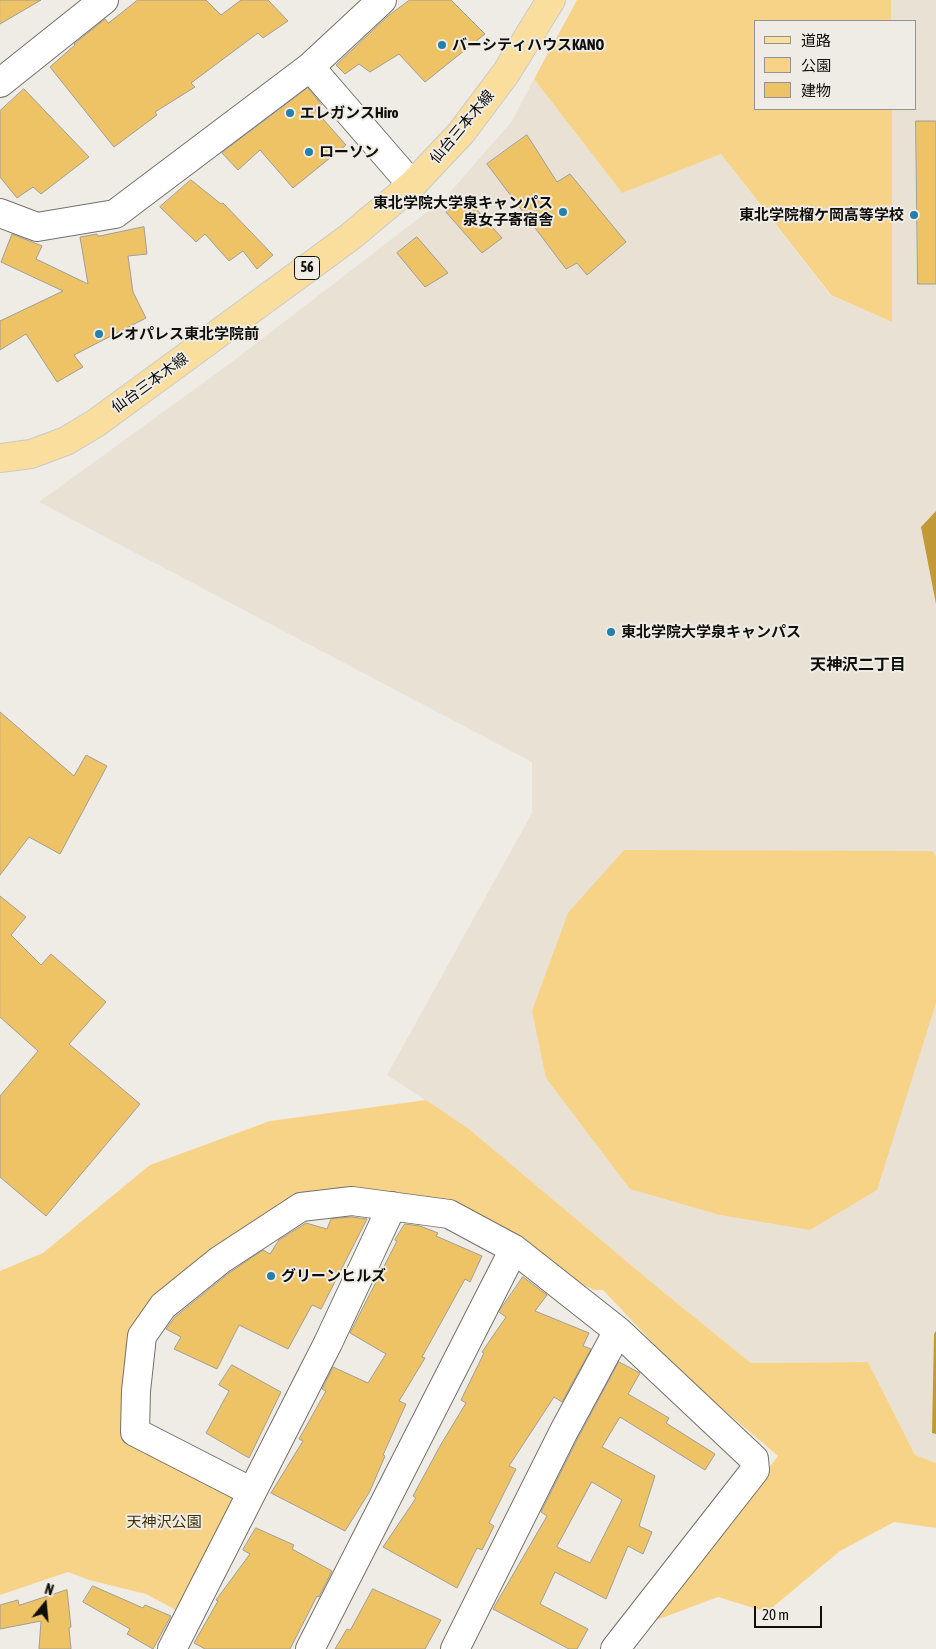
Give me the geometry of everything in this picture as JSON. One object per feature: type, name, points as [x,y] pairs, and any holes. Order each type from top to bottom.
[{"type":"main road","name":"仙台三本木線","points":[[0,458],[31,454],[48,448],[66,441],[96,423],[350,237],[412,185],[461,133],[506,73],[552,0]]},
{"type":"street","points":[[0,83],[104,0]]},
{"type":"street","points":[[0,213],[38,228],[115,214],[310,67],[382,0]]},
{"type":"street","points":[[310,67],[412,185]]},
{"type":"street","points":[[252,1492],[135,1432],[136,1391],[142,1336],[163,1306],[220,1260],[301,1207],[352,1201],[449,1214],[514,1250],[618,1331],[754,1460],[755,1470],[615,1649]]},
{"type":"street","points":[[172,1649],[328,1342],[392,1206]]},
{"type":"street","points":[[310,1649],[514,1250]]},
{"type":"street","points":[[455,1649],[564,1431],[618,1331]]},
{"type":"shaded area","name":"東北学院大学泉キャンパス","points":[[891,0],[936,0],[936,1463],[915,1455],[868,1362],[751,1363],[469,1129],[387,1075],[532,813],[532,762],[39,502],[232,362],[445,198],[512,121],[534,79],[621,192],[721,154],[830,295],[892,322],[892,110],[916,110],[916,20],[891,20]]},
{"type":"shaded area","points":[[936,511],[936,604],[921,527]]},
{"type":"shaded area","points":[[936,1331],[936,1434],[932,1433],[934,1334]]},
{"type":"green space","points":[[577,0],[891,0],[891,20],[754,20],[754,110],[892,110],[892,322],[831,295],[721,154],[622,193],[534,79]]},
{"type":"green space","points":[[624,850],[932,851],[936,856],[936,1003],[877,1190],[810,1230],[720,1215],[630,1189],[546,1078],[532,1011],[568,913]]},
{"type":"green space","name":"天神沢公園","points":[[426,1100],[469,1129],[751,1363],[868,1362],[915,1455],[936,1463],[936,1528],[894,1522],[840,1551],[767,1612],[718,1597],[651,1622],[778,1456],[683,1375],[603,1290],[594,1290],[449,1214],[301,1207],[142,1336],[135,1432],[252,1492],[189,1617],[146,1594],[89,1580],[68,1572],[0,1595],[0,1271],[43,1253],[150,1165],[270,1121]]},
{"type":"building","points":[[0,0],[41,0],[0,24]]},
{"type":"building","points":[[138,0],[206,0],[221,15],[241,0],[268,0],[288,21],[263,38],[258,33],[191,83],[195,87],[155,112],[157,115],[114,147],[50,67],[74,44],[105,19],[108,23]]},
{"type":"building","points":[[410,0],[451,0],[485,34],[425,82],[399,54],[370,72],[359,64],[345,74],[336,65],[388,16]]},
{"type":"building","points":[[308,88],[322,105],[315,110],[346,145],[293,188],[260,150],[238,170],[222,153]]},
{"type":"building","points":[[24,89],[89,157],[41,194],[33,187],[17,198],[0,177],[0,111]]},
{"type":"building","points":[[916,121],[936,121],[936,284],[918,284]]},
{"type":"building","name":"東北学院大学泉キャンパス 泉女子寄宿舎","points":[[527,135],[557,182],[570,174],[626,242],[587,275],[577,263],[566,269],[487,164]]},
{"type":"building","points":[[191,180],[221,204],[223,203],[273,255],[257,269],[243,251],[229,261],[205,234],[196,242],[160,207]]},
{"type":"building","points":[[466,198],[502,238],[482,253],[446,212]]},
{"type":"building","points":[[144,227],[147,254],[128,256],[133,292],[146,318],[74,355],[83,367],[57,382],[26,334],[0,350],[0,321],[63,291],[1,262],[12,234],[42,246],[36,259],[88,284],[80,237],[97,234],[98,236]]},
{"type":"building","points":[[417,237],[448,273],[425,287],[397,253]]},
{"type":"building","points":[[0,712],[74,776],[86,755],[107,766],[60,854],[29,837],[0,875]]},
{"type":"building","points":[[0,896],[26,917],[11,935],[41,965],[51,954],[106,1002],[69,1044],[140,1104],[46,1216],[0,1177],[0,1096],[38,1051],[0,1017]]},
{"type":"building","points":[[352,1217],[367,1219],[321,1309],[312,1305],[288,1349],[239,1325],[217,1369],[174,1349],[181,1337],[166,1329],[175,1317],[229,1273],[263,1250],[270,1254],[279,1240],[306,1223],[327,1229],[331,1219]]},
{"type":"building","points":[[405,1224],[420,1226],[438,1233],[436,1236],[482,1256],[470,1282],[465,1279],[422,1357],[425,1358],[399,1401],[406,1404],[383,1455],[385,1456],[370,1491],[345,1531],[271,1493],[303,1441],[299,1439],[326,1391],[322,1389],[333,1367],[368,1383],[386,1354],[350,1333],[397,1241],[395,1240]]},
{"type":"building","points":[[523,1277],[547,1295],[535,1311],[589,1333],[583,1346],[591,1349],[562,1402],[554,1397],[509,1466],[516,1469],[489,1523],[494,1526],[482,1550],[477,1548],[457,1588],[383,1547],[416,1498],[413,1496],[466,1403],[461,1400],[484,1353],[482,1352],[506,1317],[499,1312]]},
{"type":"building","points":[[619,1362],[640,1373],[628,1394],[669,1418],[666,1423],[715,1454],[705,1470],[620,1417],[602,1447],[655,1476],[639,1526],[652,1532],[643,1554],[628,1546],[606,1599],[555,1572],[540,1604],[588,1629],[577,1649],[569,1649],[493,1609],[547,1516],[541,1512]],"holes":[[[592,1482],[622,1500],[590,1563],[557,1547]]]},
{"type":"building","points":[[232,1365],[281,1392],[249,1458],[206,1433],[229,1391],[219,1385]]},
{"type":"building","points":[[256,1528],[294,1545],[292,1549],[332,1571],[290,1649],[205,1649],[194,1643],[218,1601],[216,1600],[250,1554],[243,1550]]},
{"type":"building","points":[[93,1586],[143,1608],[145,1605],[171,1616],[153,1649],[127,1634],[130,1629],[83,1602]]},
{"type":"building","points":[[373,1589],[441,1620],[425,1649],[335,1649],[347,1629],[350,1630]]},
{"type":"building","points":[[67,1590],[71,1649],[39,1649],[41,1621],[0,1629],[0,1605],[18,1600],[19,1605]]},
{"type":"place","name":"バーシティハウスKANO","points":[[442,45]]},
{"type":"place","name":"エレガンスHiro","points":[[290,113]]},
{"type":"place","name":"ローソン","points":[[309,152]]},
{"type":"place","name":"東北学院大学泉キャンパス 泉女子寄宿舎","points":[[563,212]]},
{"type":"place","name":"東北学院榴ケ岡高等学校","points":[[914,215]]},
{"type":"place","name":"レオパレス東北学院前","points":[[99,334]]},
{"type":"place","name":"東北学院大学泉キャンパス","points":[[611,632]]},
{"type":"place","name":"グリーンヒルズ","points":[[271,1276]]},
{"type":"district","name":"天神沢二丁目","points":[[858,665]]}]
